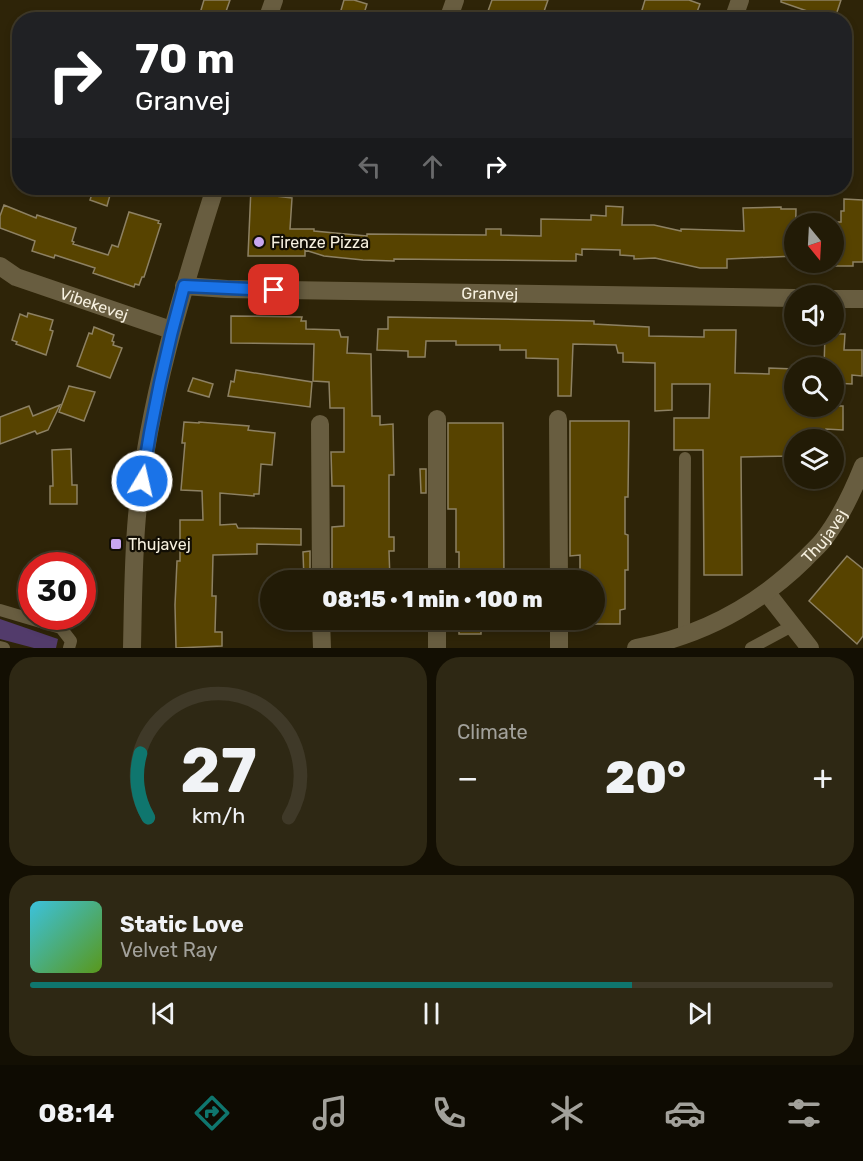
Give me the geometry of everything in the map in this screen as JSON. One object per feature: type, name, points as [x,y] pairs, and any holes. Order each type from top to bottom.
[{"type":"street","points":[[132,648],[138,515],[158,388],[171,330],[213,195]]},
{"type":"street","name":"Vibekevej","points":[[0,266],[8,280],[171,330]]},
{"type":"street","name":"Granvej","points":[[184,286],[226,289],[784,298]]},
{"type":"street","points":[[844,298],[863,299]]},
{"type":"street","points":[[437,419],[437,570]]},
{"type":"street","points":[[558,419],[559,570]]},
{"type":"street","points":[[320,424],[321,570]]},
{"type":"street","name":"Thujavej","points":[[636,648],[684,636],[726,618],[767,593],[824,540],[846,504],[863,466]]},
{"type":"street","points":[[767,593],[810,648]]},
{"type":"street","points":[[321,630],[322,648]]},
{"type":"street","points":[[437,630],[437,648]]},
{"type":"street","points":[[559,630],[559,648]]},
{"type":"lane","points":[[684,636],[685,458]]},
{"type":"lane","points":[[0,610],[61,628],[71,641],[69,648]]},
{"type":"lane","points":[[752,648],[792,626]]},
{"type":"lane","points":[[0,647],[4,648]]},
{"type":"shaded area","points":[[0,619],[18,625],[18,630],[32,630],[58,639],[56,648],[34,648],[0,639]]},
{"type":"building","points":[[204,0],[230,0],[226,12],[200,12]]},
{"type":"building","points":[[344,0],[367,4],[364,12],[340,12]]},
{"type":"building","points":[[492,0],[548,0],[544,12],[488,11]]},
{"type":"building","points":[[645,0],[689,0],[700,4],[697,12],[641,12]]},
{"type":"building","points":[[781,0],[841,0],[837,12],[810,12],[781,2]]},
{"type":"building","points":[[92,195],[110,195],[107,206],[90,200]]},
{"type":"building","points":[[251,195],[276,195],[292,198],[290,229],[314,229],[314,231],[367,236],[367,234],[486,235],[486,229],[501,229],[501,235],[541,236],[541,219],[591,220],[591,215],[606,216],[606,206],[623,207],[622,225],[654,225],[681,231],[681,229],[744,231],[743,208],[796,209],[796,213],[784,213],[784,256],[727,259],[727,268],[700,268],[655,258],[634,259],[634,256],[620,255],[620,250],[582,249],[582,255],[576,254],[576,261],[363,260],[324,256],[305,250],[305,256],[248,256]]},
{"type":"building","points":[[844,199],[863,200],[863,262],[853,262],[853,266],[844,266],[844,213],[841,211],[844,211]]},
{"type":"building","points":[[4,205],[36,218],[37,215],[76,228],[73,244],[108,255],[112,245],[118,247],[129,212],[159,221],[158,223],[161,224],[144,277],[139,285],[135,284],[134,287],[93,273],[95,268],[55,255],[54,258],[32,251],[35,241],[0,228],[0,216]]},
{"type":"building","points":[[28,313],[53,320],[50,330],[53,331],[46,355],[16,344],[17,342],[12,340],[20,314],[27,317]]},
{"type":"building","points":[[231,316],[302,317],[301,321],[306,321],[306,329],[339,330],[341,337],[348,337],[347,353],[371,354],[372,416],[380,416],[380,425],[393,424],[394,475],[389,475],[389,537],[394,537],[394,551],[389,551],[390,570],[332,570],[332,527],[344,526],[344,486],[332,486],[331,452],[344,452],[344,408],[330,408],[329,382],[313,381],[314,344],[231,343]]},
{"type":"building","points":[[388,317],[594,321],[594,324],[649,327],[649,336],[704,337],[704,330],[736,330],[735,373],[769,374],[769,368],[784,369],[784,417],[843,417],[843,429],[784,429],[784,456],[741,457],[742,575],[704,575],[703,450],[674,450],[674,418],[709,418],[710,384],[672,384],[672,410],[655,411],[655,363],[623,362],[623,353],[618,353],[616,345],[573,344],[571,396],[558,396],[558,359],[526,358],[526,350],[500,350],[500,345],[456,345],[456,341],[426,341],[425,357],[408,357],[408,351],[377,350],[378,329],[388,329]]},
{"type":"building","points":[[94,327],[114,335],[113,345],[122,348],[110,378],[77,366],[89,333],[92,334]]},
{"type":"building","points":[[845,334],[844,350],[862,350],[862,376],[852,375],[852,384],[844,384],[844,357],[824,357],[825,345],[844,345]]},
{"type":"building","points":[[236,370],[312,382],[310,407],[228,396]]},
{"type":"building","points":[[193,378],[213,384],[209,397],[188,391]]},
{"type":"building","points":[[69,386],[95,392],[84,421],[59,412]]},
{"type":"building","points":[[60,405],[48,430],[37,434],[35,431],[0,444],[0,417],[29,406],[33,416]]},
{"type":"building","points":[[570,421],[629,421],[628,497],[625,497],[628,570],[625,570],[625,609],[620,610],[620,624],[605,624],[605,570],[580,570],[580,555],[570,556]]},
{"type":"building","points":[[184,422],[249,426],[248,430],[275,433],[272,465],[261,464],[259,494],[254,494],[254,496],[220,493],[220,525],[236,524],[238,528],[301,529],[301,545],[257,544],[257,554],[213,555],[212,596],[216,596],[215,632],[222,632],[222,646],[176,648],[175,605],[177,561],[180,561],[180,520],[203,520],[202,491],[181,490],[185,443],[182,443]]},
{"type":"building","points":[[448,423],[503,423],[504,570],[459,570],[459,552],[456,552],[456,509],[448,509]]},
{"type":"building","points":[[71,449],[72,485],[77,485],[77,504],[50,504],[50,486],[53,486],[52,450]]},
{"type":"building","points":[[420,469],[426,469],[426,493],[421,493]]},
{"type":"building","points":[[310,551],[310,570],[304,570],[303,552]]},
{"type":"building","points":[[847,556],[863,569],[863,636],[857,644],[809,601]]},
{"type":"building","points":[[459,630],[481,630],[481,634],[459,634]]},
{"type":"place","name":"Firenze Pizza","points":[[259,242]]},
{"type":"place","name":"Thujavej","points":[[116,544]]},
{"type":"route","points":[[142,481],[158,388],[184,286],[274,290]]}]
